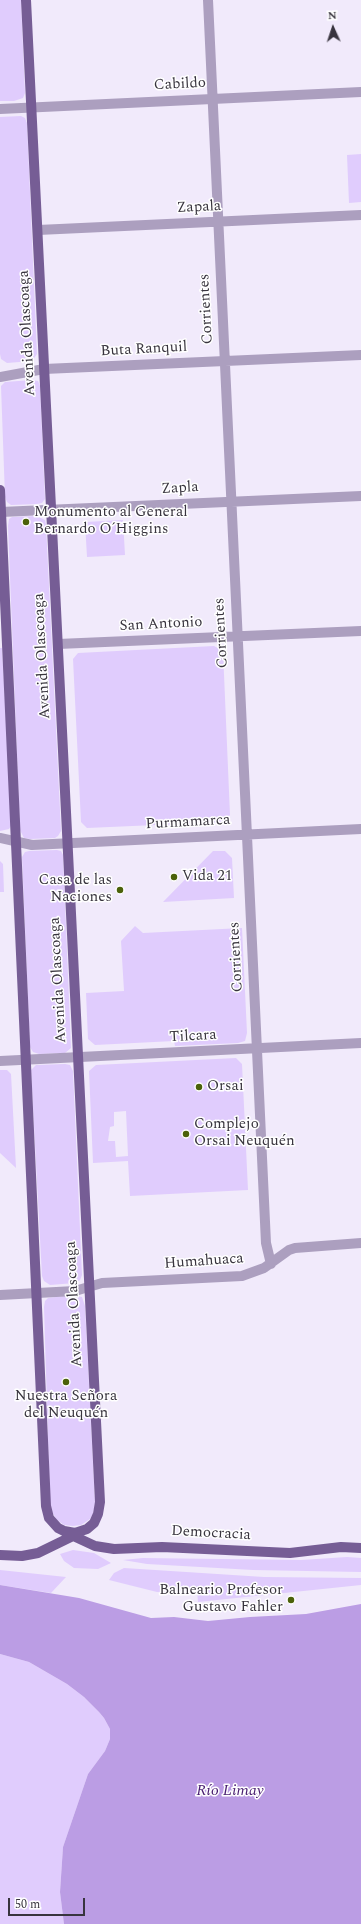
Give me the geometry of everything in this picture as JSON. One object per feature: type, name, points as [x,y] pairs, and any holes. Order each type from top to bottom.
[{"type":"main road","name":"Avenida Olascoaga","points":[[0,1555],[31,1555],[45,1550],[72,1533],[94,1523],[99,1508],[26,0]]},
{"type":"main road","points":[[0,490],[2,580],[16,842],[46,1506],[49,1518],[53,1524],[72,1533]]},
{"type":"main road","name":"Democracia","points":[[72,1533],[95,1546],[114,1550],[162,1547],[290,1553],[341,1547],[361,1548]]},
{"type":"street","name":"Corrientes","points":[[208,0],[256,1048],[266,1243],[271,1264]]},
{"type":"street","name":"Cabildo","points":[[0,109],[361,92]]},
{"type":"street","name":"Zapala","points":[[38,230],[361,215]]},
{"type":"street","name":"Buta Ranquil","points":[[0,377],[44,369],[361,355]]},
{"type":"street","name":"Zapla","points":[[1,512],[361,496]]},
{"type":"street","name":"San Antonio","points":[[58,644],[361,631]]},
{"type":"street","name":"Purmamarca","points":[[0,838],[32,845],[361,829]]},
{"type":"street","name":"Tilcara","points":[[0,1061],[361,1043]]},
{"type":"street","name":"Humahuaca","points":[[0,1295],[77,1291],[102,1283],[242,1276],[258,1272],[289,1250],[301,1246],[361,1243]]},
{"type":"shaded area","points":[[0,0],[21,0],[25,93],[23,98],[14,101],[0,101]]},
{"type":"shaded area","points":[[21,116],[25,118],[27,123],[37,354],[32,361],[7,363],[1,359],[0,354],[0,117]]},
{"type":"shaded area","points":[[361,154],[361,202],[349,203],[347,155]]},
{"type":"shaded area","points":[[38,381],[40,386],[45,499],[42,503],[37,504],[11,505],[7,502],[5,497],[1,386],[5,382]]},
{"type":"shaded area","points":[[37,516],[45,520],[46,525],[61,831],[55,838],[30,839],[24,838],[20,830],[8,526],[9,519],[12,517]]},
{"type":"shaded area","points":[[123,520],[125,555],[87,557],[85,522]]},
{"type":"shaded area","points":[[214,646],[223,651],[230,815],[224,822],[87,828],[81,822],[73,659],[78,653]]},
{"type":"shaded area","points":[[0,648],[2,648],[12,824],[9,829],[0,831]]},
{"type":"shaded area","points":[[29,851],[61,851],[63,855],[71,1048],[65,1053],[39,1054],[33,1052],[30,1047],[22,857],[25,852]]},
{"type":"shaded area","points":[[213,851],[225,851],[232,858],[234,898],[163,902]]},
{"type":"shaded area","points":[[0,861],[3,864],[4,892],[0,892]]},
{"type":"shaded area","points":[[135,926],[143,933],[242,928],[247,1033],[245,1041],[238,1043],[175,1046],[174,1041],[95,1045],[88,1039],[86,993],[124,991],[121,941]]},
{"type":"shaded area","name":"Complejo Orsai Neuquén","points":[[236,1058],[242,1064],[248,1190],[130,1196],[128,1161],[93,1163],[89,1071],[96,1065]],"holes":[[[126,1111],[128,1156],[116,1157],[115,1141],[108,1141],[110,1127],[114,1126],[114,1112]]]},
{"type":"shaded area","points":[[36,1065],[70,1065],[73,1071],[82,1275],[80,1280],[75,1283],[50,1285],[44,1281],[42,1276],[31,1070]]},
{"type":"shaded area","points":[[0,1070],[7,1070],[11,1074],[16,1168],[0,1153]]},
{"type":"shaded area","points":[[72,1295],[82,1297],[85,1306],[95,1503],[93,1514],[90,1519],[81,1525],[73,1526],[64,1525],[57,1520],[52,1512],[50,1504],[44,1307],[45,1301],[48,1298]]},
{"type":"shaded area","points":[[73,1550],[94,1553],[111,1563],[98,1569],[74,1568],[64,1561],[60,1554]]},
{"type":"shaded area","points":[[347,1557],[361,1558],[361,1572],[253,1570],[147,1564],[123,1560],[143,1558],[301,1560]]},
{"type":"shaded area","points":[[124,1568],[264,1577],[361,1578],[361,1585],[198,1602],[197,1590],[157,1592],[109,1580],[114,1573]]},
{"type":"shaded area","points":[[0,1570],[66,1577],[51,1593],[0,1585]]},
{"type":"shaded area","points":[[0,1654],[29,1662],[67,1684],[84,1697],[99,1712],[110,1729],[110,1739],[105,1751],[88,1774],[63,1847],[60,1892],[64,1924],[0,1924]]},
{"type":"water","name":"Río Limay","points":[[0,1585],[79,1598],[151,1618],[174,1617],[208,1621],[306,1614],[361,1604],[361,1924],[64,1924],[60,1892],[63,1847],[88,1774],[105,1751],[110,1739],[110,1729],[99,1712],[84,1697],[67,1684],[29,1662],[0,1654]]},
{"type":"place","name":"Monumento al General Bernardo O´Higgins","points":[[26,522]]},
{"type":"place","name":"Vida 21","points":[[174,877]]},
{"type":"place","name":"Casa de las Naciones","points":[[120,890]]},
{"type":"place","name":"Orsai","points":[[199,1087]]},
{"type":"place","name":"Complejo Orsai Neuquén","points":[[186,1134]]},
{"type":"place","name":"Nuestra Señora del Neuquén","points":[[66,1382]]},
{"type":"place","name":"Balneario Profesor Gustavo Fahler","points":[[291,1600]]}]
